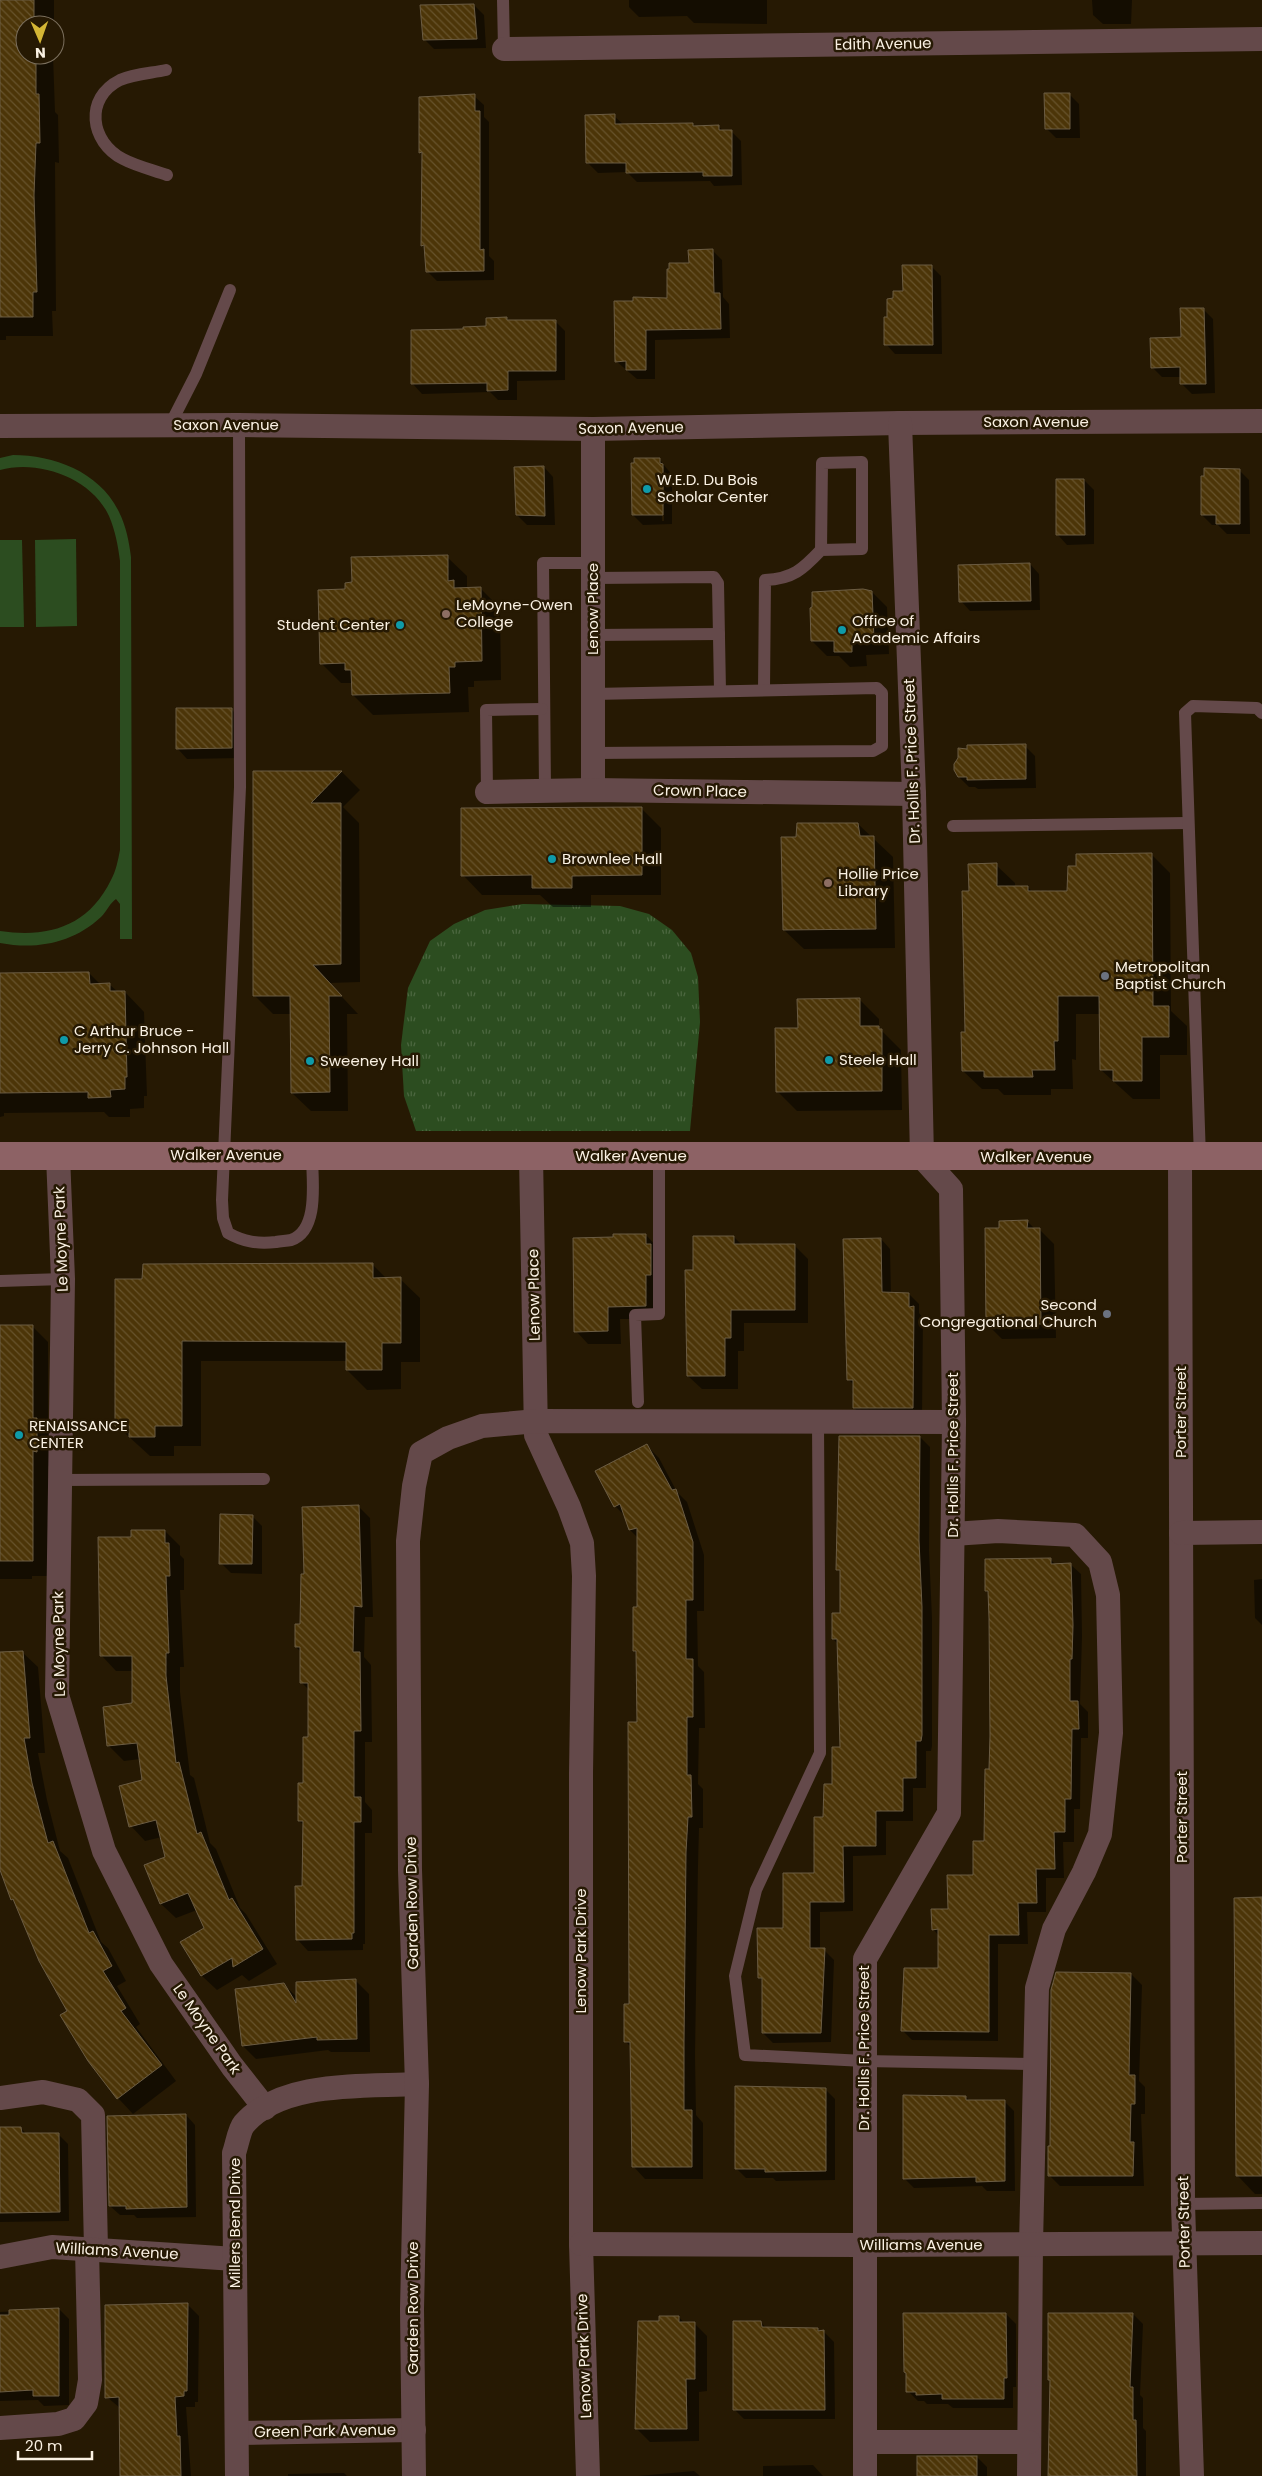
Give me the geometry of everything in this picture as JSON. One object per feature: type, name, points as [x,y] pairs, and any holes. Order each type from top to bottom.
[{"type":"street","name":"Edith Avenue","points":[[504,49],[1262,39]]},
{"type":"street","name":"Saxon Avenue","points":[[0,426],[239,425],[593,429],[900,423],[1262,421]]},
{"type":"street","name":"Dr. Hollis F. Price Street","points":[[865,2476],[863,2246],[864,1959],[949,1813],[954,1422],[951,1189],[922,1157],[914,794],[900,423]]},
{"type":"street","name":"Lenow Place","points":[[593,429],[593,790]]},
{"type":"street","name":"Crown Place","points":[[487,792],[593,790],[914,794]]},
{"type":"street","name":"Walker Avenue","points":[[0,1156],[1190,1158],[1262,1156]]},
{"type":"street","name":"Le Moyne Park","points":[[58,1156],[63,1279],[57,1695],[104,1851],[161,1964],[232,2066],[265,2108]]},
{"type":"street","name":"Lenow Place","points":[[531,1156],[536,1428]]},
{"type":"street","name":"Porter Street","points":[[1190,1158],[1181,1533],[1183,2204],[1192,2476]]},
{"type":"street","points":[[536,1428],[818,1422],[954,1422]]},
{"type":"street","name":"Garden Row Drive","points":[[414,2476],[412,2309],[417,2084],[410,1870],[408,1541],[414,1486],[420,1453],[448,1438],[482,1426],[536,1428]]},
{"type":"street","name":"Lenow Park Drive","points":[[536,1428],[582,1542],[584,1576],[581,1773],[581,2244],[588,2476]]},
{"type":"street","points":[[953,1534],[998,1531],[1075,1535],[1100,1562],[1108,1595],[1111,1733],[1100,1834],[1084,1872],[1054,1929],[1044,1958],[1037,1988],[1031,2244],[1029,2476]]},
{"type":"street","points":[[1181,1533],[1262,1532]]},
{"type":"street","name":"Millers Bend Drive","points":[[237,2476],[234,2153],[243,2125],[272,2102],[304,2090],[417,2084]]},
{"type":"street","points":[[0,2098],[43,2092],[78,2100],[93,2115],[90,2380],[86,2403],[74,2419],[58,2424],[0,2428]]},
{"type":"street","name":"Williams Avenue","points":[[581,2244],[863,2246],[1262,2243]]},
{"type":"street","name":"Williams Avenue","points":[[0,2257],[52,2247],[235,2259]]},
{"type":"street","name":"Green Park Avenue","points":[[237,2433],[414,2430]]},
{"type":"street","points":[[865,2442],[1029,2442]]},
{"type":"lane","points":[[503,0],[504,49]]},
{"type":"lane","points":[[166,70],[120,80],[100,97],[94,115],[101,140],[122,159],[167,175]]},
{"type":"lane","points":[[170,425],[196,374],[230,290]]},
{"type":"lane","points":[[239,425],[240,787],[223,1155],[223,1218],[228,1233],[241,1240],[262,1244],[292,1240],[305,1229],[311,1213],[312,1156]]},
{"type":"lane","points":[[764,690],[765,580],[783,580],[802,569],[821,550],[862,549],[862,462],[822,462],[821,550]]},
{"type":"lane","points":[[545,790],[542,709],[543,563],[593,570],[714,577],[718,582],[720,691]]},
{"type":"lane","points":[[593,635],[719,634]]},
{"type":"lane","points":[[593,694],[878,688],[882,693],[882,746],[873,751],[593,753]]},
{"type":"lane","points":[[1190,1158],[1188,823],[1185,713],[1193,706],[1257,708],[1262,713]]},
{"type":"lane","points":[[487,792],[486,710],[542,709]]},
{"type":"lane","points":[[953,826],[1188,823]]},
{"type":"lane","points":[[638,1402],[635,1315],[659,1314],[659,1156]]},
{"type":"lane","points":[[0,1281],[63,1279]]},
{"type":"lane","points":[[818,1422],[820,1753],[756,1890],[735,1976],[746,2055],[864,2061],[1035,2064]]},
{"type":"lane","points":[[60,1480],[264,1479]]},
{"type":"lane","points":[[1183,2204],[1262,2203]]},
{"type":"green space","points":[[13,455],[44,458],[60,462],[88,476],[111,498],[119,512],[127,534],[131,557],[132,939],[120,939],[120,904],[116,899],[101,917],[90,926],[66,938],[41,945],[27,946],[0,943],[0,931],[34,933],[50,930],[65,926],[91,909],[102,896],[111,880],[120,850],[120,561],[115,532],[109,516],[101,503],[90,491],[77,482],[47,470],[31,467],[15,467],[0,470],[0,458]]},
{"type":"green space","points":[[76,539],[77,626],[36,627],[35,540]]},
{"type":"green space","points":[[0,540],[22,540],[24,627],[0,627]]},
{"type":"green space","points":[[523,904],[620,906],[649,914],[672,930],[691,953],[698,977],[700,1022],[690,1131],[416,1131],[404,1096],[401,1045],[408,988],[430,941],[454,924],[485,910]]},
{"type":"building","points":[[0,0],[34,0],[34,15],[15,15],[15,65],[36,65],[36,94],[39,94],[40,143],[36,143],[34,195],[37,292],[33,292],[33,317],[0,317]]},
{"type":"building","points":[[474,4],[477,39],[423,40],[420,5]]},
{"type":"building","points":[[1044,93],[1070,93],[1070,129],[1045,129]]},
{"type":"building","points":[[475,94],[475,111],[480,111],[480,250],[484,249],[484,271],[426,272],[424,245],[421,246],[422,152],[419,153],[419,97]]},
{"type":"building","points":[[615,114],[615,124],[693,123],[693,126],[719,125],[719,130],[732,130],[732,176],[703,176],[703,172],[626,173],[626,163],[586,163],[585,115]]},
{"type":"building","points":[[713,249],[714,293],[720,293],[721,329],[646,330],[646,370],[626,370],[626,361],[615,362],[614,301],[633,301],[633,297],[667,298],[667,269],[669,269],[669,263],[689,263],[688,250]]},
{"type":"building","points":[[902,265],[932,265],[933,345],[884,345],[884,317],[887,317],[887,299],[893,298],[893,291],[903,291]]},
{"type":"building","points":[[1180,308],[1204,308],[1206,384],[1180,384],[1180,367],[1151,368],[1150,338],[1181,337]]},
{"type":"building","points":[[507,317],[507,320],[556,320],[556,371],[508,371],[508,390],[487,391],[487,383],[411,384],[411,330],[463,329],[463,327],[486,326],[486,318]]},
{"type":"building","name":"W.E.D. Du Bois Scholar Center","points":[[634,458],[660,458],[660,463],[663,464],[663,515],[632,515],[631,463],[634,463]]},
{"type":"building","points":[[544,466],[545,516],[516,515],[514,467]]},
{"type":"building","points":[[1204,468],[1240,469],[1240,524],[1216,524],[1216,515],[1201,515],[1201,476],[1204,476]]},
{"type":"building","points":[[1056,479],[1084,479],[1085,535],[1056,535]]},
{"type":"building","name":"Student Center","points":[[448,555],[448,581],[454,580],[454,588],[481,587],[482,661],[455,662],[455,667],[449,667],[450,693],[352,695],[351,670],[345,670],[345,663],[320,664],[318,590],[345,589],[345,583],[352,582],[351,557]]},
{"type":"building","points":[[1030,563],[1031,601],[959,602],[958,565]]},
{"type":"building","name":"Office of Academic Affairs","points":[[863,589],[872,591],[874,640],[852,640],[852,652],[834,652],[834,641],[811,641],[810,608],[812,607],[812,592]]},
{"type":"building","points":[[176,708],[232,708],[232,748],[176,749]]},
{"type":"building","points":[[1026,744],[1026,779],[967,780],[967,777],[958,777],[954,770],[954,764],[958,758],[958,748],[967,749],[967,745]]},
{"type":"building","points":[[253,771],[342,771],[311,803],[341,803],[341,964],[313,965],[342,996],[329,996],[330,1092],[291,1093],[290,996],[253,996]]},
{"type":"building","name":"Brownlee Hall","points":[[642,807],[642,875],[572,876],[572,888],[532,888],[532,875],[461,876],[461,808]]},
{"type":"building","name":"Hollie Price Library","points":[[797,823],[858,823],[860,836],[874,836],[876,929],[783,930],[781,837],[796,837]]},
{"type":"building","name":"Metropolitan Baptist Church","points":[[1152,853],[1153,1006],[1169,1006],[1169,1037],[1142,1037],[1142,1081],[1113,1081],[1113,1070],[1100,1070],[1099,996],[1058,996],[1058,1041],[1054,1041],[1055,1070],[1032,1070],[1033,1077],[984,1077],[984,1071],[962,1071],[961,1032],[965,1032],[962,891],[969,891],[968,864],[997,863],[997,886],[1028,886],[1028,891],[1067,891],[1068,866],[1076,866],[1076,854]]},
{"type":"building","name":"C Arthur Bruce - Jerry C. Johnson Hall","points":[[89,972],[90,984],[110,983],[110,991],[125,991],[127,1077],[125,1077],[125,1089],[110,1090],[111,1097],[88,1098],[88,1092],[0,1093],[0,973]]},
{"type":"building","name":"Steele Hall","points":[[860,998],[860,1026],[879,1026],[879,1029],[882,1029],[882,1091],[776,1092],[775,1028],[798,1028],[797,999]]},
{"type":"building","points":[[1028,1220],[1027,1228],[1040,1228],[1041,1324],[986,1324],[985,1228],[999,1228],[999,1221]]},
{"type":"building","points":[[613,1234],[646,1234],[646,1244],[651,1244],[651,1275],[646,1275],[646,1306],[608,1307],[608,1331],[574,1332],[573,1238],[613,1237]]},
{"type":"building","points":[[693,1236],[734,1236],[734,1244],[795,1244],[795,1310],[731,1310],[731,1338],[725,1338],[725,1376],[687,1376],[685,1270],[693,1270]]},
{"type":"building","points":[[881,1238],[882,1292],[909,1293],[909,1307],[914,1306],[913,1408],[853,1408],[853,1380],[847,1380],[843,1239]]},
{"type":"building","points":[[373,1263],[373,1278],[401,1277],[401,1343],[382,1343],[382,1370],[346,1370],[346,1342],[182,1341],[182,1426],[155,1426],[155,1437],[129,1437],[129,1426],[115,1426],[115,1279],[142,1279],[143,1264]]},
{"type":"building","name":"RENAISSANCE CENTER","points":[[0,1325],[33,1325],[33,1418],[37,1418],[37,1452],[33,1451],[33,1561],[0,1561]]},
{"type":"building","points":[[839,1436],[920,1436],[919,1540],[922,1607],[922,1735],[921,1741],[916,1741],[916,1778],[903,1778],[903,1811],[876,1811],[876,1846],[843,1846],[844,1902],[810,1902],[810,1948],[825,1948],[821,2033],[762,2033],[762,1978],[758,1978],[757,1928],[783,1928],[783,1873],[814,1873],[814,1817],[823,1817],[824,1784],[832,1784],[832,1747],[840,1747],[837,1639],[832,1639],[832,1613],[840,1613],[840,1570],[836,1570]]},
{"type":"building","points":[[647,1444],[672,1490],[676,1489],[693,1542],[693,1600],[686,1600],[686,1659],[693,1659],[693,1717],[687,1717],[687,1775],[691,1775],[692,1817],[688,1817],[686,1852],[684,2042],[684,2110],[692,2110],[692,2167],[632,2167],[630,2042],[624,2042],[624,2004],[629,2004],[628,1722],[637,1722],[636,1651],[633,1651],[633,1607],[637,1607],[637,1528],[629,1530],[620,1504],[614,1507],[595,1471]]},
{"type":"building","points":[[359,1505],[362,1607],[354,1606],[353,1652],[360,1652],[361,1731],[354,1731],[354,1797],[361,1797],[361,1822],[354,1822],[354,1933],[352,1933],[352,1939],[296,1940],[295,1886],[302,1886],[303,1821],[298,1821],[298,1783],[303,1783],[303,1737],[308,1737],[308,1683],[300,1683],[300,1647],[295,1647],[295,1624],[300,1624],[301,1574],[304,1574],[302,1507]]},
{"type":"building","points":[[220,1514],[253,1515],[252,1564],[219,1564]]},
{"type":"building","points":[[131,1530],[165,1530],[165,1543],[169,1543],[170,1576],[166,1576],[169,1653],[166,1653],[166,1676],[176,1763],[179,1762],[197,1834],[201,1832],[229,1900],[232,1898],[263,1949],[233,1967],[232,1958],[201,1976],[180,1942],[204,1928],[188,1893],[160,1904],[144,1865],[165,1857],[156,1820],[129,1827],[119,1786],[142,1780],[137,1743],[107,1746],[103,1707],[132,1703],[132,1656],[100,1656],[98,1537],[131,1537]]},
{"type":"building","points":[[1051,1558],[1051,1564],[1071,1563],[1073,1625],[1072,1659],[1070,1659],[1070,1701],[1078,1701],[1079,1729],[1072,1729],[1071,1799],[1065,1799],[1065,1832],[1054,1832],[1055,1869],[1036,1869],[1037,1903],[1018,1903],[1019,1935],[989,1935],[989,2032],[901,2031],[904,1968],[938,1968],[938,1929],[932,1930],[931,1909],[948,1909],[947,1875],[973,1875],[973,1841],[984,1841],[985,1769],[989,1769],[990,1736],[989,1618],[988,1591],[985,1591],[985,1559]]},
{"type":"building","points":[[23,1651],[30,1738],[24,1738],[32,1783],[48,1843],[53,1841],[89,1933],[93,1931],[112,1966],[103,1971],[126,2008],[121,2011],[162,2065],[117,2099],[88,2061],[60,2015],[67,2011],[39,1961],[13,1899],[11,1900],[0,1870],[0,1652]]},
{"type":"building","points":[[1262,1897],[1262,2176],[1236,2176],[1234,1898]]},
{"type":"building","points":[[1056,1972],[1131,1973],[1129,2075],[1135,2075],[1135,2104],[1131,2104],[1130,2142],[1134,2142],[1133,2176],[1048,2176],[1048,2146],[1050,2146],[1051,1990]]},
{"type":"building","points":[[356,1979],[357,2039],[317,2040],[317,2037],[242,2046],[235,1989],[284,1983],[296,2003],[296,1982]]},
{"type":"building","points":[[735,2086],[826,2088],[826,2171],[765,2172],[765,2169],[735,2169]]},
{"type":"building","points":[[903,2095],[966,2096],[966,2100],[1005,2100],[1005,2181],[976,2182],[976,2177],[903,2179]]},
{"type":"building","points":[[186,2114],[187,2207],[126,2209],[126,2206],[109,2206],[107,2116]]},
{"type":"building","points":[[0,2127],[21,2127],[22,2133],[59,2133],[60,2212],[0,2213]]},
{"type":"building","points":[[188,2303],[187,2391],[184,2391],[184,2396],[175,2397],[177,2436],[180,2436],[181,2476],[120,2476],[119,2397],[105,2398],[105,2305]]},
{"type":"building","points":[[59,2308],[59,2396],[33,2396],[33,2390],[0,2392],[0,2315],[9,2315],[9,2310]]},
{"type":"building","points":[[903,2313],[1006,2313],[1007,2378],[1004,2378],[1004,2399],[942,2399],[942,2394],[916,2395],[916,2392],[906,2392]]},
{"type":"building","points":[[1048,2313],[1133,2313],[1130,2387],[1133,2387],[1133,2420],[1136,2420],[1137,2476],[1048,2476],[1050,2380],[1048,2380]]},
{"type":"building","points":[[659,2316],[679,2316],[679,2322],[695,2322],[695,2379],[686,2379],[687,2429],[635,2429],[638,2321],[659,2321]]},
{"type":"building","points":[[733,2321],[761,2321],[762,2327],[818,2328],[818,2331],[824,2330],[825,2410],[733,2410]]},
{"type":"building","points":[[917,2456],[977,2456],[977,2476],[917,2476]]},
{"type":"place","name":"W.E.D. Du Bois Scholar Center","points":[[647,489]]},
{"type":"place","name":"LeMoyne-Owen College","points":[[446,614]]},
{"type":"place","name":"Student Center","points":[[400,625]]},
{"type":"place","name":"Office of Academic Affairs","points":[[842,630]]},
{"type":"place","name":"Brownlee Hall","points":[[552,859]]},
{"type":"place","name":"Hollie Price Library","points":[[828,883]]},
{"type":"place","name":"Metropolitan Baptist Church","points":[[1105,976]]},
{"type":"place","name":"C Arthur Bruce - Jerry C. Johnson Hall","points":[[64,1040]]},
{"type":"place","name":"Steele Hall","points":[[829,1060]]},
{"type":"place","name":"Sweeney Hall","points":[[310,1061]]},
{"type":"place","name":"Second Congregational Church","points":[[1107,1314]]},
{"type":"place","name":"RENAISSANCE CENTER","points":[[19,1435]]}]
